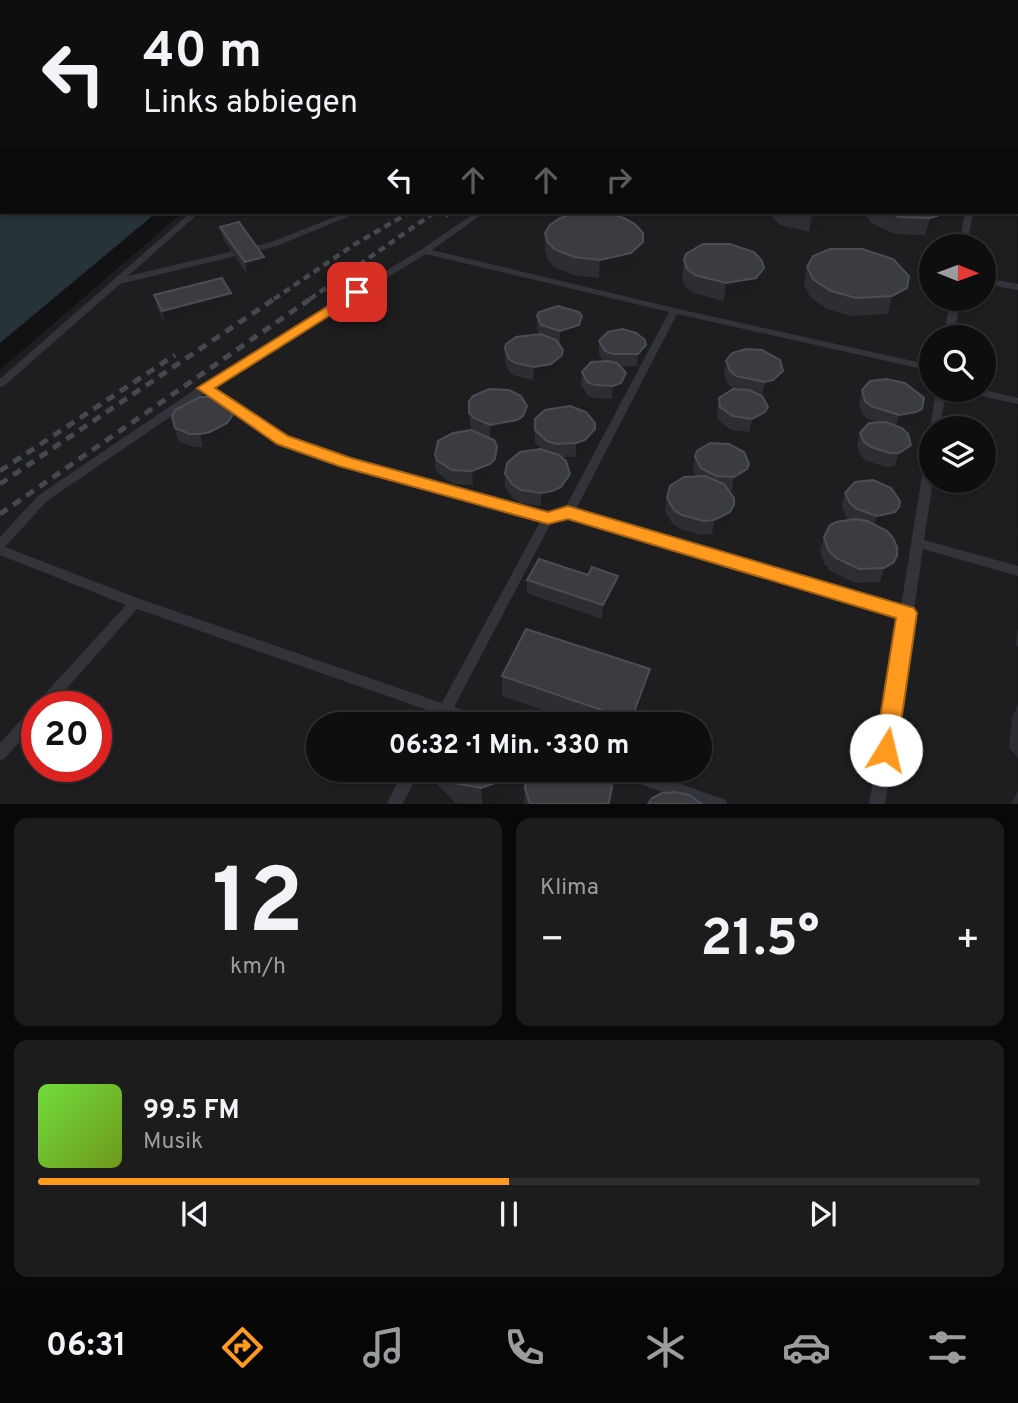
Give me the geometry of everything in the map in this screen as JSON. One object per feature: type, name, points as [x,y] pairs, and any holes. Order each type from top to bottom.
[{"type":"lane","points":[[0,384],[194,214]]},
{"type":"lane","points":[[118,281],[274,244],[350,214]]},
{"type":"lane","points":[[451,712],[135,603],[0,547],[43,498],[204,388],[425,251],[478,214]]},
{"type":"lane","points":[[965,234],[969,214]]},
{"type":"lane","points":[[425,251],[674,311],[919,365]]},
{"type":"lane","points":[[996,283],[1018,287]]},
{"type":"lane","points":[[568,513],[674,311]]},
{"type":"lane","points":[[204,388],[282,440],[345,462],[548,518],[568,513],[907,613]]},
{"type":"lane","points":[[996,396],[1018,401]]},
{"type":"lane","points":[[877,804],[926,493]]},
{"type":"lane","points":[[445,710],[548,518]]},
{"type":"lane","points":[[918,543],[1018,571]]},
{"type":"lane","points":[[55,691],[135,603]]},
{"type":"lane","points":[[0,752],[21,729]]},
{"type":"lane","points":[[394,804],[406,782]]},
{"type":"lane","points":[[655,782],[720,804]]},
{"type":"shaded area","points":[[0,214],[155,214],[0,343]]},
{"type":"shaded area","points":[[181,214],[1017,214],[1018,804],[0,804],[0,370]]},
{"type":"building","points":[[573,214],[609,214],[624,218],[635,224],[643,233],[643,242],[631,253],[600,260],[574,257],[554,249],[547,241],[545,233],[550,225]]},
{"type":"building","points":[[892,214],[941,214],[930,218],[899,217]]},
{"type":"building","points":[[239,222],[264,257],[245,262],[220,227]]},
{"type":"building","points":[[703,244],[730,244],[754,252],[764,268],[756,278],[726,283],[695,275],[687,269],[684,260],[686,254]]},
{"type":"building","points":[[830,249],[862,249],[893,259],[909,276],[907,288],[892,296],[856,298],[831,291],[813,279],[807,267],[813,256]]},
{"type":"building","points":[[222,278],[231,293],[162,311],[154,295]]},
{"type":"building","points":[[558,306],[579,312],[582,316],[579,325],[560,331],[541,325],[537,316],[539,312]]},
{"type":"building","points":[[622,329],[636,333],[645,340],[646,345],[638,354],[613,354],[605,351],[599,341],[608,332]]},
{"type":"building","points":[[541,334],[556,340],[563,350],[562,355],[551,364],[534,367],[509,359],[506,344],[516,337]]},
{"type":"building","points":[[746,349],[762,350],[780,360],[783,371],[773,380],[765,382],[736,376],[730,371],[726,361],[732,353]]},
{"type":"building","points":[[591,362],[617,363],[626,373],[621,383],[613,386],[587,382],[582,372]]},
{"type":"building","points":[[886,379],[905,383],[919,394],[919,402],[923,402],[922,409],[899,415],[871,406],[865,401],[862,390],[870,381]]},
{"type":"building","points":[[489,389],[509,390],[521,396],[527,406],[523,416],[517,420],[490,425],[474,418],[469,413],[469,401],[473,396]]},
{"type":"building","points":[[733,389],[749,390],[762,396],[768,407],[765,412],[752,419],[733,416],[720,407],[719,398]]},
{"type":"building","points":[[200,397],[212,397],[229,403],[233,409],[227,423],[200,434],[190,434],[175,428],[172,416],[175,410]]},
{"type":"building","points":[[570,406],[586,412],[595,423],[595,429],[585,440],[556,444],[547,441],[535,430],[535,419],[545,410]]},
{"type":"building","points":[[885,422],[902,428],[908,434],[911,445],[899,453],[890,453],[864,442],[860,433],[869,423]]},
{"type":"building","points":[[471,430],[494,440],[497,446],[495,459],[490,464],[472,471],[452,470],[438,461],[435,455],[438,441],[453,433]]},
{"type":"building","points":[[710,443],[729,444],[744,452],[749,464],[747,469],[734,477],[716,476],[701,468],[695,457],[697,451]]},
{"type":"building","points":[[540,449],[559,455],[566,461],[570,474],[561,487],[552,491],[541,493],[521,490],[513,485],[505,474],[507,463],[520,452]]},
{"type":"building","points":[[705,476],[724,484],[734,498],[730,512],[714,520],[704,521],[674,510],[667,498],[670,486],[684,477]]},
{"type":"building","points":[[873,480],[891,488],[900,501],[895,512],[877,516],[857,509],[850,503],[845,493],[855,482]]},
{"type":"building","points":[[855,519],[867,521],[887,531],[897,547],[897,556],[893,563],[884,568],[859,569],[836,558],[828,550],[824,537],[830,525]]},
{"type":"building","points":[[539,559],[588,575],[592,567],[618,576],[603,605],[527,580]]},
{"type":"building","points":[[526,629],[650,669],[634,712],[608,712],[502,676]]},
{"type":"building","points":[[453,782],[496,782],[481,788]]},
{"type":"building","points":[[525,782],[611,782],[612,787],[608,804],[531,804]]},
{"type":"building","points":[[662,793],[689,795],[702,804],[648,804],[652,798]]},
{"type":"railway","points":[[274,299],[352,246],[407,214]]},
{"type":"railway","points":[[310,299],[432,214]]},
{"type":"railway","points":[[0,484],[277,297]]},
{"type":"railway","points":[[0,514],[313,297]]},
{"type":"railway","points":[[0,471],[175,355]]},
{"type":"route","points":[[357,292],[204,388],[282,440],[345,462],[548,518],[568,513],[907,613],[886,750]]}]
